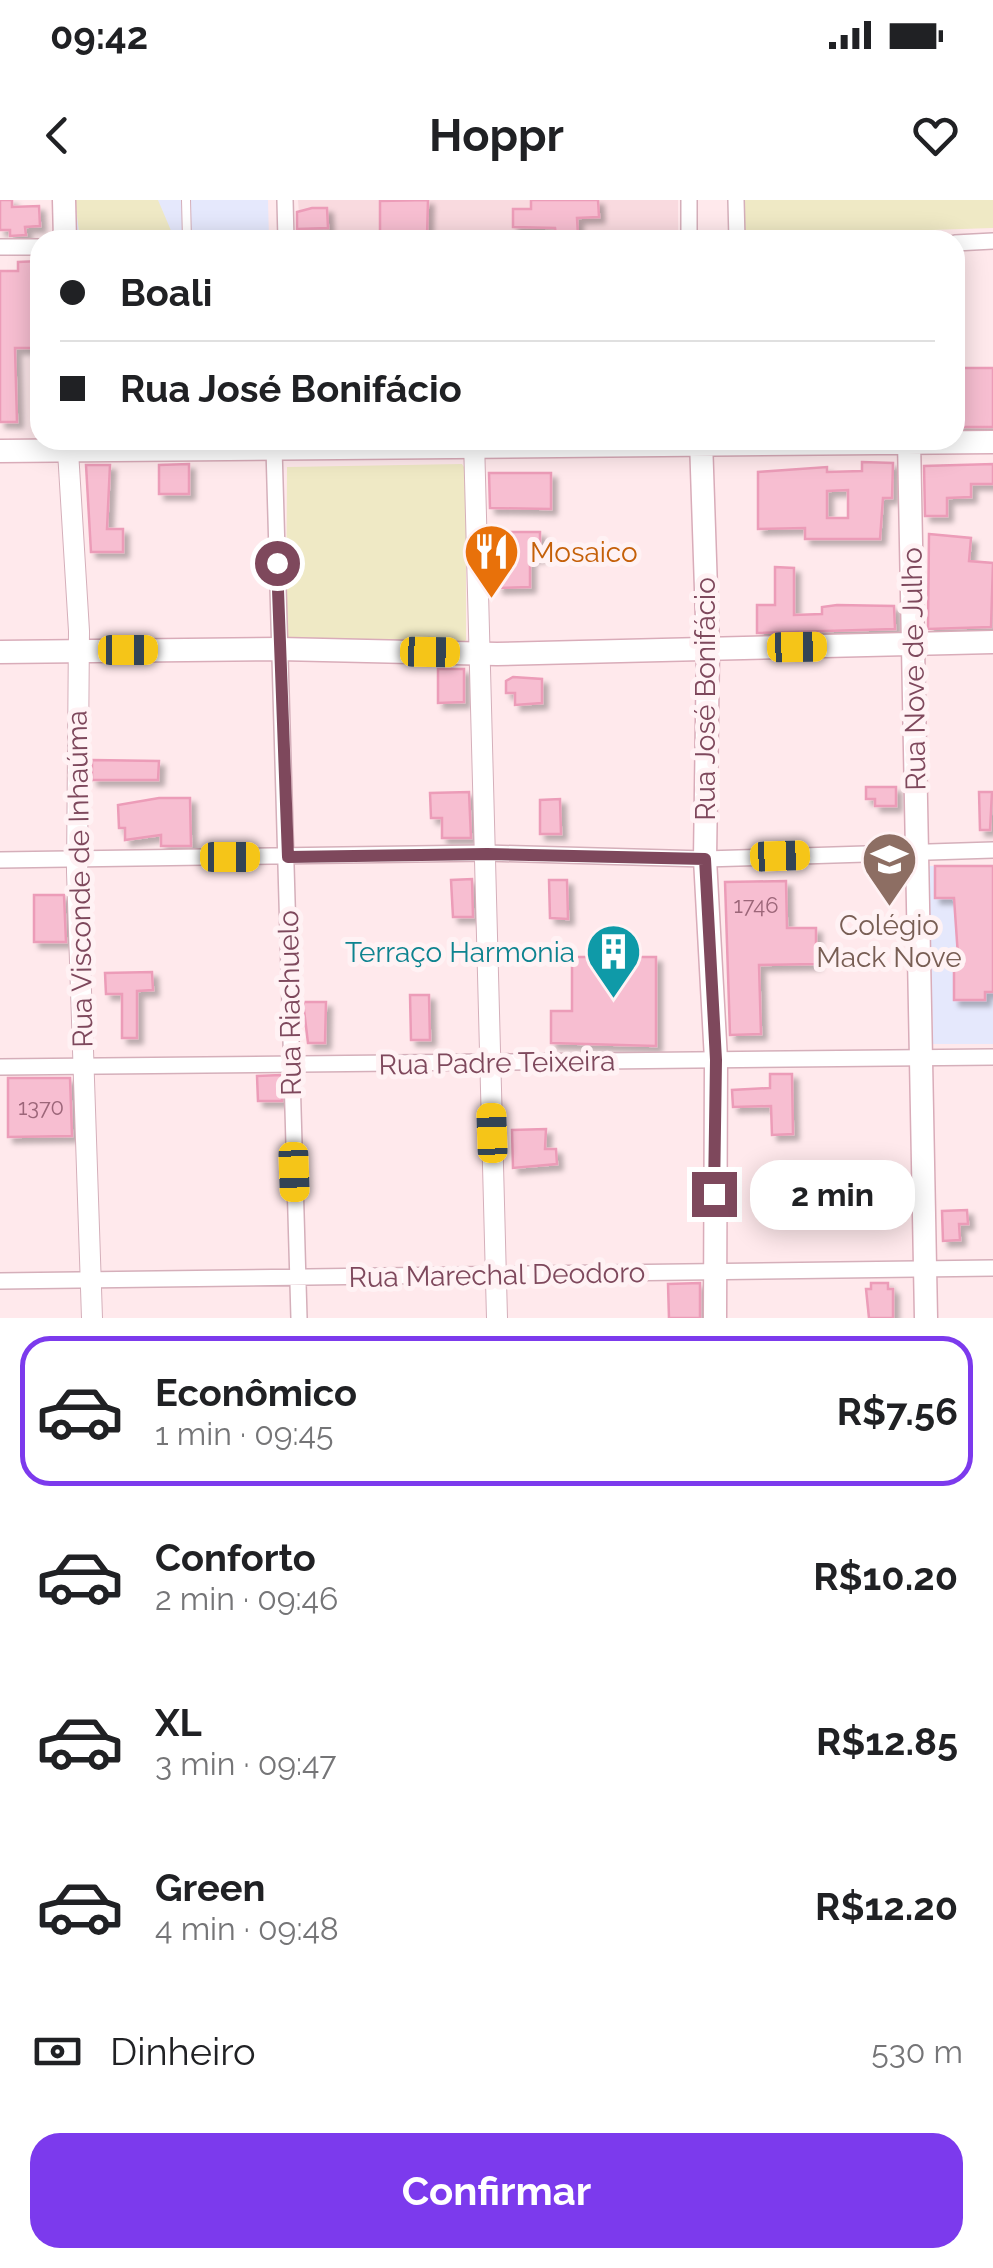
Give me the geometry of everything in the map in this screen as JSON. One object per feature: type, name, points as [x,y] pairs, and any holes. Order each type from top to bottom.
[{"type":"main road","points":[[64,200],[64,230]]},
{"type":"main road","points":[[965,442],[993,442]]},
{"type":"main road","points":[[0,451],[30,448]]},
{"type":"main road","name":"Rua José Bonifácio","points":[[702,450],[708,649],[705,859],[716,1060],[714,1318]]},
{"type":"main road","name":"Rua Nove de Julho","points":[[909,450],[926,1318]]},
{"type":"main road","points":[[0,652],[280,649],[478,654],[993,642]]},
{"type":"street","points":[[284,200],[286,230]]},
{"type":"street","points":[[689,200],[689,230]]},
{"type":"street","points":[[736,200],[737,230]]},
{"type":"street","points":[[965,243],[993,242]]},
{"type":"street","points":[[0,247],[30,247]]},
{"type":"street","name":"Rua Visconde de Inhaúma","points":[[68,450],[78,650],[78,858],[92,1318]]},
{"type":"street","name":"Rua Riachuelo","points":[[274,450],[299,1318]]},
{"type":"street","points":[[474,450],[497,1318]]},
{"type":"street","points":[[0,860],[487,854],[705,859],[993,850]]},
{"type":"street","name":"Rua Padre Teixeira","points":[[0,1067],[993,1057]]},
{"type":"street","name":"Rua Marechal Deodoro","points":[[0,1281],[993,1268]]},
{"type":"lane","points":[[186,200],[191,211],[188,230]]},
{"type":"shaded area","points":[[69,200],[268,200],[269,230],[73,230]]},
{"type":"shaded area","points":[[75,200],[158,200],[171,230],[79,230]]},
{"type":"shaded area","points":[[298,200],[678,200],[678,230],[300,230]]},
{"type":"shaded area","points":[[742,200],[993,200],[993,228],[743,230]]},
{"type":"shaded area","points":[[462,464],[466,470],[466,640],[458,648],[286,639],[287,467]]},
{"type":"shaded area","points":[[929,866],[993,866],[993,1044],[933,1044]]},
{"type":"building","points":[[0,200],[12,200],[12,207],[39,206],[40,226],[25,227],[26,235],[10,236],[10,230],[0,230]]},
{"type":"building","points":[[428,200],[427,230],[380,230],[380,201]]},
{"type":"building","points":[[531,200],[598,200],[599,217],[577,218],[578,230],[513,227],[513,209],[531,209]]},
{"type":"building","points":[[327,208],[328,228],[297,229],[297,212]]},
{"type":"building","points":[[30,261],[30,348],[15,348],[17,422],[0,422],[0,271],[18,271],[18,262]]},
{"type":"building","points":[[965,368],[993,368],[993,427],[965,427]]},
{"type":"building","points":[[862,462],[893,463],[892,498],[883,498],[880,539],[805,539],[805,528],[758,529],[758,472],[827,467],[827,472],[862,471]],"holes":[[[848,490],[848,518],[827,518],[827,491]]]},
{"type":"building","points":[[189,464],[189,494],[159,494],[159,465]]},
{"type":"building","points":[[993,464],[993,484],[971,484],[971,497],[947,498],[947,516],[925,516],[924,466]]},
{"type":"building","points":[[86,465],[110,465],[107,529],[123,529],[123,552],[91,552]]},
{"type":"building","points":[[489,473],[551,473],[551,509],[490,508]]},
{"type":"building","points":[[490,532],[540,532],[540,557],[530,557],[530,587],[498,588],[497,557],[491,557]]},
{"type":"building","points":[[929,534],[971,538],[969,561],[993,563],[991,627],[928,629]]},
{"type":"building","points":[[775,567],[794,568],[794,615],[822,614],[822,607],[837,605],[894,606],[895,629],[757,633],[757,605],[775,605]]},
{"type":"building","points":[[438,669],[464,669],[464,702],[438,703]]},
{"type":"building","points":[[513,677],[542,679],[542,703],[515,705],[515,693],[506,693],[506,681]]},
{"type":"building","points":[[92,760],[159,761],[158,780],[92,780]]},
{"type":"building","points":[[866,787],[896,787],[896,806],[875,806],[875,799],[866,799]]},
{"type":"building","points":[[469,792],[471,838],[442,838],[442,818],[431,818],[430,793]]},
{"type":"building","points":[[979,792],[992,792],[990,830],[980,830]]},
{"type":"building","points":[[190,798],[191,846],[161,846],[161,835],[125,840],[125,828],[119,828],[118,805]]},
{"type":"building","points":[[560,799],[561,834],[540,834],[540,800]]},
{"type":"building","points":[[935,866],[993,866],[993,992],[985,992],[985,1000],[954,1000],[954,954],[958,956],[954,898],[935,898]]},
{"type":"building","points":[[472,879],[473,917],[453,917],[451,880]]},
{"type":"building","points":[[549,880],[567,880],[568,919],[550,918]]},
{"type":"building","points":[[786,881],[787,928],[816,928],[816,964],[759,965],[761,1034],[730,1035],[725,882]]},
{"type":"building","points":[[34,895],[64,895],[66,942],[34,942]]},
{"type":"building","name":"Terraço Harmonia","points":[[572,957],[656,957],[656,1046],[551,1043],[551,1011],[572,1011]]},
{"type":"building","points":[[152,972],[153,990],[137,991],[137,1038],[122,1038],[122,994],[106,994],[105,973]]},
{"type":"building","points":[[410,995],[429,995],[430,1040],[411,1040]]},
{"type":"building","points":[[303,1002],[326,1002],[325,1043],[308,1043]]},
{"type":"building","points":[[770,1074],[792,1074],[793,1134],[772,1135],[771,1106],[733,1107],[732,1090],[770,1088]]},
{"type":"building","points":[[281,1075],[282,1101],[258,1101],[257,1076]]},
{"type":"building","points":[[8,1078],[70,1078],[72,1136],[8,1137]]},
{"type":"building","points":[[546,1129],[545,1149],[556,1149],[557,1164],[513,1168],[512,1130]]},
{"type":"building","points":[[967,1210],[968,1224],[959,1224],[960,1240],[943,1241],[942,1211]]},
{"type":"building","points":[[700,1283],[700,1318],[669,1318],[668,1284]]},
{"type":"building","points":[[871,1283],[888,1283],[888,1289],[893,1289],[893,1318],[869,1318],[866,1289],[871,1289]]},
{"type":"place","name":"Mosaico","points":[[491,601]]},
{"type":"place","name":"Colégio Mack Nove","points":[[889,908]]},
{"type":"place","name":"Terraço Harmonia","points":[[614,1001]]},
{"type":"route","points":[[277,563],[288,857],[487,854],[705,859],[716,1060],[714,1194]]}]
